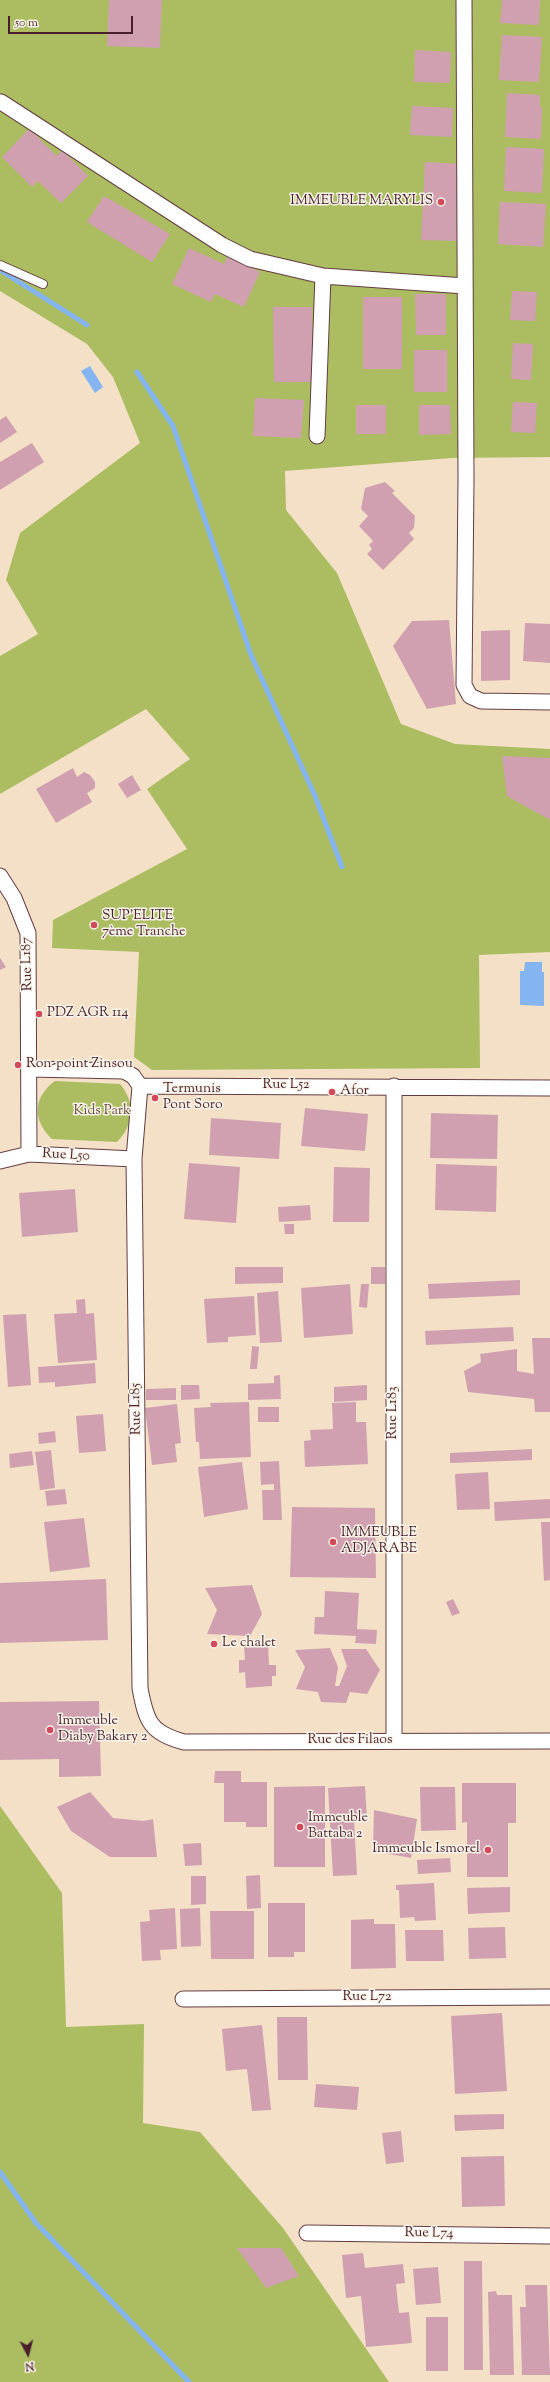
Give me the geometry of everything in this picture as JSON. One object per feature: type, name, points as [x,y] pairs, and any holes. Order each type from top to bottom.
[{"type":"street","points":[[464,0],[464,685],[470,696],[481,701],[550,702]]},
{"type":"street","points":[[1,102],[222,245],[250,259],[323,276],[465,286]]},
{"type":"street","points":[[317,436],[323,276]]},
{"type":"street","name":"Rue L187","points":[[0,876],[14,898],[28,933],[29,1154]]},
{"type":"street","points":[[29,1069],[124,1070],[133,1076],[140,1086]]},
{"type":"street","name":"Rue L52","points":[[140,1086],[394,1086],[550,1088]]},
{"type":"street","name":"Rue L185","points":[[140,1086],[134,1159],[140,1688],[144,1714],[153,1729]]},
{"type":"street","name":"Rue L183","points":[[394,1086],[394,1741]]},
{"type":"street","name":"Rue L50","points":[[0,1161],[29,1154],[134,1159]]},
{"type":"street","name":"Rue des Filaos","points":[[153,1729],[168,1738],[184,1742],[550,1741]]},
{"type":"street","name":"Rue L72","points":[[183,1999],[550,1997]]},
{"type":"street","name":"Rue L74","points":[[307,2233],[550,2236]]},
{"type":"lane","points":[[0,265],[43,284]]},
{"type":"green space","points":[[0,0],[550,0],[550,457],[452,458],[285,471],[286,510],[337,573],[401,724],[455,744],[550,749],[550,952],[479,955],[480,1068],[152,1070],[134,1057],[139,952],[52,948],[53,920],[187,849],[147,789],[190,759],[146,709],[0,794],[0,656],[38,634],[6,580],[20,533],[140,443],[113,377],[87,344],[0,291]]},
{"type":"green space","name":"Kids Park","points":[[55,1081],[120,1084],[129,1099],[131,1114],[127,1128],[117,1142],[52,1139],[45,1132],[41,1124],[38,1117],[38,1109],[42,1094]]},
{"type":"green space","points":[[0,1806],[62,1893],[66,2027],[144,2024],[143,2123],[200,2132],[283,2228],[389,2382],[0,2382]]},
{"type":"water","points":[[90,366],[103,387],[95,393],[81,371]]},
{"type":"water","points":[[525,962],[542,962],[542,972],[544,972],[544,1006],[520,1005],[520,971],[524,971]]},
{"type":"building","points":[[109,0],[162,0],[160,48],[107,46]]},
{"type":"building","points":[[502,0],[540,0],[539,25],[500,23]]},
{"type":"building","points":[[502,35],[542,37],[539,82],[499,80]]},
{"type":"building","points":[[415,50],[451,52],[450,83],[414,82]]},
{"type":"building","points":[[507,93],[540,95],[540,107],[542,107],[541,139],[505,137]]},
{"type":"building","points":[[412,106],[453,108],[452,137],[410,135]]},
{"type":"building","points":[[29,129],[57,156],[62,150],[88,176],[61,203],[38,181],[32,187],[2,157]]},
{"type":"building","points":[[506,147],[544,149],[542,193],[504,191]]},
{"type":"building","name":"IMMEUBLE MARYLIS","points":[[425,162],[461,164],[457,241],[421,240]]},
{"type":"building","points":[[104,196],[170,234],[152,262],[87,222]]},
{"type":"building","points":[[500,202],[546,204],[543,247],[498,244]]},
{"type":"building","points":[[189,248],[224,264],[227,257],[260,272],[244,307],[215,294],[211,302],[172,284]]},
{"type":"building","points":[[512,291],[537,292],[535,321],[510,320]]},
{"type":"building","points":[[415,294],[446,294],[446,335],[416,335]]},
{"type":"building","points":[[363,297],[402,297],[402,369],[363,369]]},
{"type":"building","points":[[273,307],[312,307],[313,382],[274,382]]},
{"type":"building","points":[[513,343],[533,344],[531,380],[511,379]]},
{"type":"building","points":[[414,350],[447,350],[447,392],[414,392]]},
{"type":"building","points":[[255,398],[304,400],[301,438],[253,436]]},
{"type":"building","points":[[513,402],[537,403],[535,433],[511,432]]},
{"type":"building","points":[[356,405],[386,405],[386,434],[356,434]]},
{"type":"building","points":[[419,405],[450,405],[451,434],[419,435]]},
{"type":"building","points":[[6,416],[17,432],[0,443],[0,420]]},
{"type":"building","points":[[32,443],[44,462],[0,490],[0,462]]},
{"type":"building","points":[[385,482],[395,491],[392,493],[415,516],[414,528],[409,533],[414,539],[383,570],[367,554],[372,549],[369,545],[373,541],[359,526],[368,516],[361,509],[365,488]]},
{"type":"building","points":[[449,620],[456,704],[427,709],[393,646],[412,621]]},
{"type":"building","points":[[525,623],[550,624],[550,663],[523,661]]},
{"type":"building","points":[[510,630],[510,680],[481,681],[481,631]]},
{"type":"building","points":[[502,756],[550,758],[550,820],[507,796]]},
{"type":"building","points":[[73,768],[77,777],[84,772],[90,775],[95,782],[95,788],[87,793],[92,802],[56,823],[36,789]]},
{"type":"building","points":[[132,775],[141,790],[127,798],[118,784]]},
{"type":"building","points":[[0,958],[6,967],[0,970]]},
{"type":"building","points":[[305,1108],[368,1114],[365,1151],[301,1146]]},
{"type":"building","points":[[431,1113],[498,1115],[497,1159],[430,1158]]},
{"type":"building","points":[[211,1118],[281,1123],[279,1159],[209,1155]]},
{"type":"building","points":[[189,1163],[240,1167],[236,1223],[184,1219]]},
{"type":"building","points":[[436,1164],[497,1166],[496,1212],[435,1210]]},
{"type":"building","points":[[334,1167],[370,1168],[369,1222],[333,1222]]},
{"type":"building","points":[[75,1189],[78,1232],[22,1237],[19,1193]]},
{"type":"building","points":[[310,1205],[311,1220],[279,1222],[278,1207]]},
{"type":"building","points":[[284,1224],[294,1224],[294,1234],[285,1234]]},
{"type":"building","points":[[235,1267],[283,1267],[283,1283],[235,1284]]},
{"type":"building","points":[[371,1267],[385,1267],[385,1284],[371,1284]]},
{"type":"building","points":[[520,1280],[520,1295],[429,1299],[428,1284]]},
{"type":"building","points":[[350,1284],[353,1334],[304,1338],[301,1288]]},
{"type":"building","points":[[361,1284],[369,1284],[367,1308],[359,1307]]},
{"type":"building","points":[[278,1291],[282,1342],[260,1343],[257,1293]]},
{"type":"building","points":[[254,1296],[256,1335],[228,1337],[228,1342],[207,1343],[204,1299]]},
{"type":"building","points":[[85,1299],[86,1314],[94,1313],[97,1360],[58,1363],[54,1314],[77,1313],[76,1300]]},
{"type":"building","points":[[26,1314],[31,1385],[8,1387],[3,1315]]},
{"type":"building","points":[[513,1327],[514,1341],[426,1345],[425,1331]]},
{"type":"building","points":[[532,1338],[550,1338],[550,1412],[535,1412],[534,1399],[468,1392],[464,1371],[481,1362],[480,1354],[517,1349],[517,1371],[534,1374]]},
{"type":"building","points":[[252,1346],[259,1347],[257,1369],[250,1369]]},
{"type":"building","points":[[95,1363],[96,1383],[55,1387],[55,1382],[39,1383],[38,1367]]},
{"type":"building","points":[[280,1375],[281,1399],[248,1400],[248,1384],[274,1383],[274,1376]]},
{"type":"building","points":[[181,1385],[199,1385],[200,1399],[181,1400]]},
{"type":"building","points":[[367,1385],[367,1400],[334,1402],[334,1387]]},
{"type":"building","points":[[176,1388],[176,1400],[146,1400],[146,1389]]},
{"type":"building","points":[[249,1402],[251,1457],[200,1459],[199,1442],[196,1442],[194,1408],[211,1407],[210,1403]]},
{"type":"building","points":[[356,1402],[356,1422],[366,1422],[368,1464],[305,1467],[304,1441],[311,1440],[310,1430],[333,1429],[332,1403]]},
{"type":"building","points":[[177,1404],[181,1443],[175,1444],[177,1462],[152,1465],[145,1408]]},
{"type":"building","points":[[258,1407],[279,1407],[279,1422],[258,1422]]},
{"type":"building","points":[[103,1414],[106,1451],[79,1453],[76,1416]]},
{"type":"building","points":[[55,1431],[56,1442],[39,1444],[38,1433]]},
{"type":"building","points":[[532,1449],[532,1460],[450,1463],[450,1453]]},
{"type":"building","points":[[51,1450],[55,1488],[40,1490],[35,1452]]},
{"type":"building","points":[[32,1451],[34,1465],[10,1468],[9,1454]]},
{"type":"building","points":[[279,1461],[282,1520],[263,1520],[262,1490],[274,1490],[274,1484],[261,1485],[260,1462]]},
{"type":"building","points":[[242,1462],[248,1509],[204,1517],[198,1467]]},
{"type":"building","points":[[488,1472],[490,1509],[457,1510],[455,1474]]},
{"type":"building","points":[[65,1489],[67,1504],[47,1506],[45,1491]]},
{"type":"building","points":[[550,1499],[550,1518],[495,1521],[494,1502]]},
{"type":"building","name":"IMMEUBLE ADJARABE","points":[[292,1507],[375,1508],[376,1578],[290,1577]]},
{"type":"building","points":[[84,1518],[90,1567],[50,1572],[44,1522]]},
{"type":"building","points":[[541,1522],[550,1522],[550,1580],[544,1581]]},
{"type":"building","points":[[106,1579],[108,1640],[0,1643],[0,1583]]},
{"type":"building","points":[[252,1585],[262,1614],[250,1636],[207,1634],[217,1610],[205,1588]]},
{"type":"building","points":[[325,1591],[359,1593],[357,1629],[377,1630],[376,1644],[355,1643],[356,1636],[314,1634],[315,1617],[324,1617]]},
{"type":"building","points":[[453,1599],[460,1613],[452,1616],[446,1602]]},
{"type":"building","points":[[268,1644],[269,1665],[276,1665],[276,1676],[272,1676],[272,1686],[246,1688],[245,1672],[239,1673],[239,1660],[245,1660],[244,1645]]},
{"type":"building","points":[[330,1648],[338,1667],[335,1686],[339,1686],[347,1666],[341,1649],[366,1649],[380,1670],[367,1694],[350,1692],[346,1703],[321,1702],[318,1692],[296,1689],[305,1667],[295,1650]]},
{"type":"building","name":"Immeuble Diaby Bakary 2","points":[[99,1701],[101,1776],[59,1777],[59,1759],[0,1760],[0,1702]]},
{"type":"building","points":[[215,1771],[241,1771],[241,1782],[267,1782],[267,1827],[246,1827],[246,1822],[224,1822],[224,1783],[214,1783]]},
{"type":"building","name":"Immeuble Ismorel","points":[[462,1783],[516,1783],[516,1823],[508,1823],[508,1877],[467,1877],[467,1822],[462,1823]]},
{"type":"building","name":"Immeuble Battaba 2","points":[[325,1786],[325,1867],[274,1867],[274,1787]]},
{"type":"building","points":[[365,1786],[367,1819],[354,1820],[357,1875],[333,1876],[328,1788]]},
{"type":"building","points":[[420,1787],[455,1787],[456,1830],[421,1831]]},
{"type":"building","points":[[90,1792],[113,1818],[144,1821],[153,1819],[157,1857],[110,1857],[71,1831],[57,1807]]},
{"type":"building","points":[[374,1810],[417,1819],[411,1858],[373,1851]]},
{"type":"building","points":[[201,1843],[202,1865],[185,1866],[183,1844]]},
{"type":"building","points":[[450,1858],[451,1872],[418,1874],[417,1860]]},
{"type":"building","points":[[260,1875],[261,1908],[247,1909],[246,1876]]},
{"type":"building","points":[[191,1876],[206,1876],[206,1904],[191,1905]]},
{"type":"building","points":[[434,1883],[436,1920],[415,1921],[414,1917],[400,1918],[399,1890],[396,1890],[396,1885]]},
{"type":"building","points":[[510,1887],[510,1912],[468,1914],[467,1888]]},
{"type":"building","points":[[268,1903],[305,1903],[305,1952],[294,1952],[294,1957],[268,1957]]},
{"type":"building","points":[[175,1908],[177,1949],[160,1950],[161,1960],[142,1961],[140,1922],[150,1921],[149,1910]]},
{"type":"building","points":[[200,1908],[201,1946],[181,1947],[180,1909]]},
{"type":"building","points":[[210,1911],[254,1911],[254,1959],[211,1959]]},
{"type":"building","points":[[374,1919],[374,1924],[395,1924],[396,1968],[351,1969],[351,1920]]},
{"type":"building","points":[[505,1927],[506,1958],[469,1959],[468,1928]]},
{"type":"building","points":[[405,1930],[443,1930],[444,1961],[406,1961]]},
{"type":"building","points":[[502,2013],[507,2091],[455,2094],[451,2016]]},
{"type":"building","points":[[277,2017],[307,2017],[308,2080],[278,2080]]},
{"type":"building","points":[[262,2025],[271,2110],[252,2111],[247,2069],[226,2071],[222,2029]]},
{"type":"building","points":[[316,2084],[359,2087],[357,2110],[314,2107]]},
{"type":"building","points":[[504,2114],[504,2129],[455,2131],[454,2115]]},
{"type":"building","points":[[401,2131],[404,2162],[386,2164],[382,2133]]},
{"type":"building","points":[[504,2156],[505,2206],[462,2207],[461,2157]]},
{"type":"building","points":[[237,2248],[281,2248],[299,2276],[266,2288]]},
{"type":"building","points":[[363,2253],[365,2268],[403,2264],[405,2283],[396,2284],[399,2313],[409,2312],[412,2343],[366,2347],[361,2296],[346,2298],[342,2255]]},
{"type":"building","points":[[464,2261],[482,2261],[483,2370],[464,2370]]},
{"type":"building","points":[[438,2267],[441,2303],[416,2305],[413,2269]]},
{"type":"building","points":[[525,2285],[547,2285],[550,2375],[522,2375],[520,2307],[526,2307]]},
{"type":"building","points":[[496,2291],[497,2295],[512,2295],[514,2375],[490,2375],[488,2292]]},
{"type":"building","points":[[426,2317],[448,2317],[448,2371],[426,2371]]},
{"type":"waterway","points":[[0,270],[87,325]]},
{"type":"waterway","points":[[137,372],[173,426],[251,655],[315,796],[342,867]]},
{"type":"waterway","points":[[0,2172],[36,2223],[189,2382]]},
{"type":"place","name":"IMMEUBLE MARYLIS","points":[[441,202]]},
{"type":"place","name":"SUP'ELITE 7ème Tranche","points":[[94,925]]},
{"type":"place","name":"PDZ AGR 114","points":[[39,1014]]},
{"type":"place","name":"Ron-point Zinsou","points":[[18,1065]]},
{"type":"place","name":"Afor","points":[[332,1092]]},
{"type":"place","name":"Termunis Pont Soro","points":[[155,1098]]},
{"type":"place","name":"IMMEUBLE ADJARABE","points":[[333,1542]]},
{"type":"place","name":"Le chalet","points":[[214,1644]]},
{"type":"place","name":"Immeuble Diaby Bakary 2","points":[[50,1730]]},
{"type":"place","name":"Immeuble Battaba 2","points":[[300,1827]]},
{"type":"place","name":"Immeuble Ismorel","points":[[488,1850]]}]
